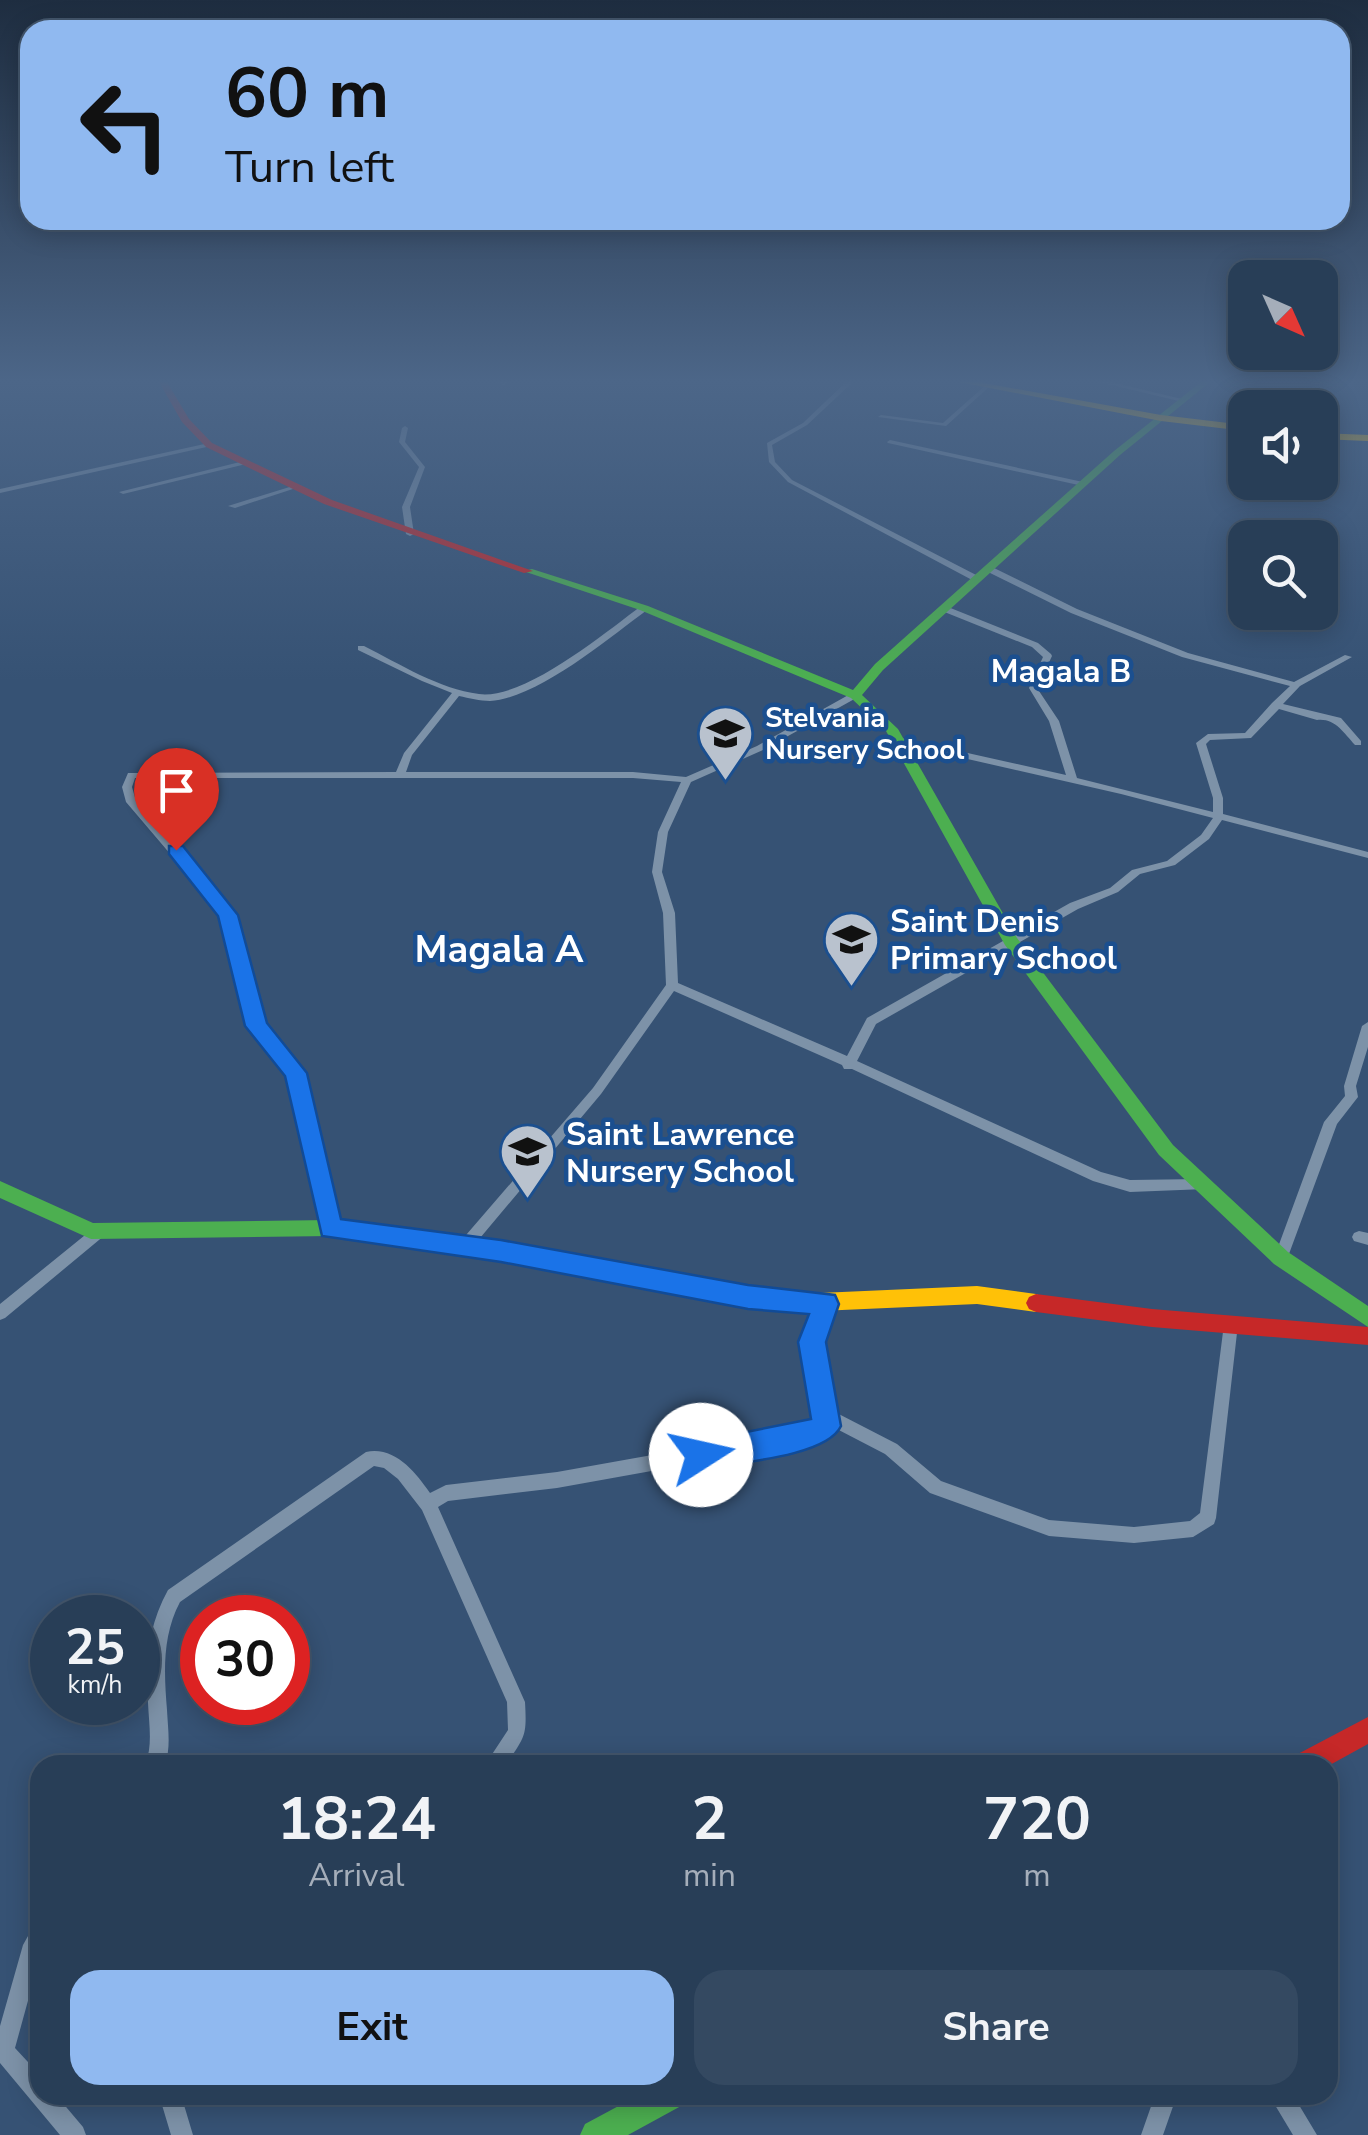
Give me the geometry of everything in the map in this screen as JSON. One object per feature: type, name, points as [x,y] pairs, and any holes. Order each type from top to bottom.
[{"type":"street","points":[[0,491],[43,482]]},
{"type":"street","points":[[123,492],[166,482]]},
{"type":"street","points":[[288,482],[410,534],[644,608],[855,694],[896,740],[1011,941],[1106,1074],[1201,1185],[1281,1258],[1368,1318]]},
{"type":"street","points":[[410,534],[406,508],[416,482]]},
{"type":"street","points":[[791,482],[983,574],[1074,611],[1184,655],[1295,686]]},
{"type":"street","points":[[1072,482],[1083,484]]},
{"type":"street","points":[[331,1228],[296,1073],[256,1026],[228,915],[159,831],[140,816],[127,787],[131,775],[633,774],[688,780],[760,748],[855,694],[1086,482]]},
{"type":"street","points":[[232,506],[298,486]]},
{"type":"street","points":[[361,648],[458,691],[492,698],[572,662],[644,608]]},
{"type":"street","points":[[945,609],[1034,645],[1048,656],[1033,688],[1054,721],[1072,780]]},
{"type":"street","points":[[848,1066],[872,1020],[1011,941],[1114,890],[1136,872],[1177,859],[1205,837],[1218,818],[1214,778],[1201,743],[1208,737],[1248,736],[1295,686],[1348,657]]},
{"type":"street","points":[[400,775],[407,755],[458,691]]},
{"type":"street","points":[[1274,705],[1338,720],[1358,743]]},
{"type":"street","points":[[896,740],[1368,855]]},
{"type":"street","points":[[465,1246],[597,1091],[672,985],[669,913],[657,872],[663,832],[688,780]]},
{"type":"street","points":[[672,985],[800,1038],[848,1066],[1098,1177],[1130,1186],[1201,1185]]},
{"type":"street","points":[[1281,1258],[1331,1122],[1352,1098],[1350,1086],[1368,1026]]},
{"type":"street","points":[[0,1189],[61,1219],[100,1232],[331,1228],[465,1246],[748,1297],[826,1304],[977,1295],[1368,1336]]},
{"type":"street","points":[[0,1314],[100,1232]]},
{"type":"street","points":[[428,1504],[446,1493],[557,1480],[809,1436],[826,1426],[812,1342],[826,1304]]},
{"type":"street","points":[[824,1414],[891,1449],[936,1487],[1050,1528],[1134,1535],[1194,1529],[1208,1518],[1231,1324]]},
{"type":"street","points":[[158,1755],[160,1615],[174,1596],[372,1458],[384,1458],[407,1475],[428,1504],[516,1702],[517,1732],[502,1755]]},
{"type":"street","points":[[1322,1755],[1368,1730]]},
{"type":"street","points":[[30,1956],[2,2048],[30,2081]]},
{"type":"street","points":[[50,2105],[75,2135]]},
{"type":"street","points":[[173,2105],[182,2135]]},
{"type":"street","points":[[596,2135],[652,2105]]},
{"type":"street","points":[[1152,2135],[1162,2105]]},
{"type":"street","points":[[1286,2105],[1306,2135]]},
{"type":"traffic: fast","points":[[855,695],[879,667],[1085,482]]},
{"type":"traffic: fast","points":[[528,571],[644,608],[855,695],[891,729],[1011,941],[1166,1150],[1281,1258],[1368,1318]]},
{"type":"traffic: fast","points":[[0,1189],[91,1231],[331,1228],[404,1235],[684,1283]]},
{"type":"traffic: fast","points":[[596,2135],[652,2105]]},
{"type":"traffic: slow","points":[[684,1283],[797,1303],[977,1295],[1036,1303]]},
{"type":"traffic: jam","points":[[285,482],[328,502],[528,571]]},
{"type":"traffic: jam","points":[[1036,1303],[1152,1318],[1368,1336]]},
{"type":"traffic: jam","points":[[1322,1755],[1368,1730]]},
{"type":"place","name":"Stelvania Nursery School","points":[[726,782]]},
{"type":"place","name":"Saint Denis Primary School","points":[[851,988]]},
{"type":"place","name":"Saint Lawrence Nursery School","points":[[527,1201]]},
{"type":"district","name":"Magala B","points":[[1061,671]]},
{"type":"district","name":"Magala A","points":[[499,949]]},
{"type":"route","points":[[176,850],[228,915],[256,1026],[296,1073],[331,1228],[501,1251],[748,1297],[826,1304],[812,1342],[826,1426],[809,1436],[701,1455]]}]
